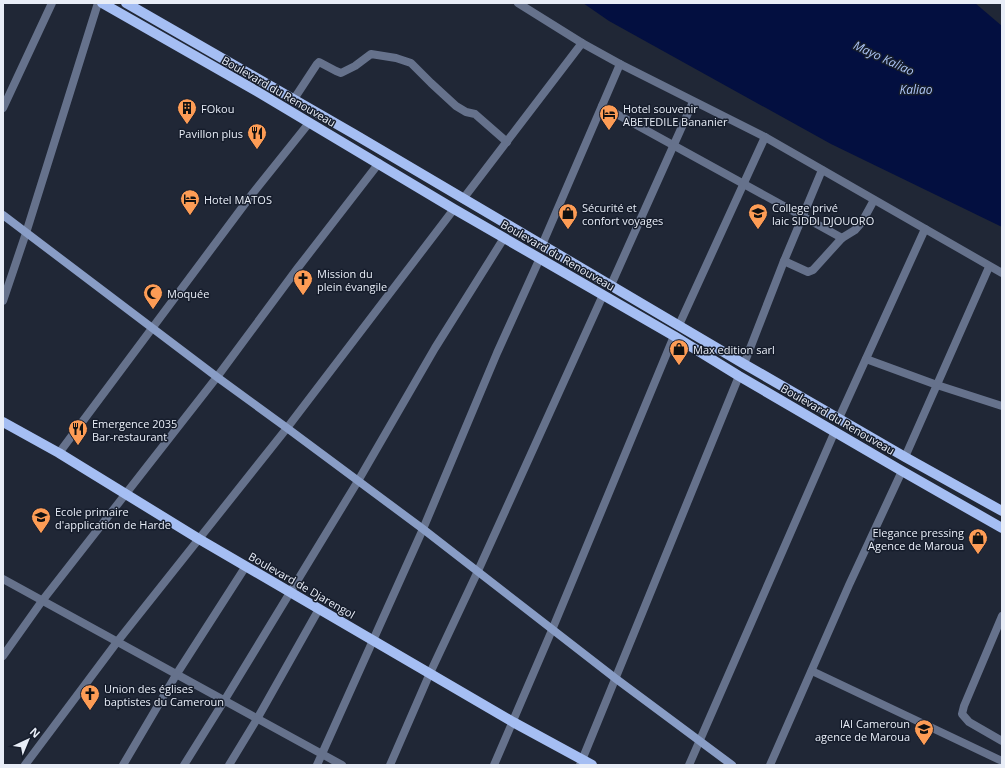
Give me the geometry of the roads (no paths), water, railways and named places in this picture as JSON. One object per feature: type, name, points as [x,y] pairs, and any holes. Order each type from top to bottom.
[{"type":"main road","name":"Boulevard du Renouveau","points":[[102,3],[379,163],[454,209],[674,336],[739,376],[1002,528]]},
{"type":"main road","name":"Boulevard du Renouveau","points":[[126,3],[294,99],[744,364],[1002,511]]},
{"type":"main road","points":[[3,214],[217,377],[423,529],[477,573],[732,765]]},
{"type":"main road","name":"Boulevard de Djarengol","points":[[3,422],[60,454],[199,539],[581,762],[592,765]]},
{"type":"street","points":[[3,108],[52,3]]},
{"type":"street","points":[[3,301],[6,284],[26,233],[98,3]]},
{"type":"street","points":[[518,3],[582,43],[693,102],[765,137],[989,267],[1002,273]]},
{"type":"street","points":[[463,199],[582,43]]},
{"type":"street","points":[[294,99],[317,64],[320,62],[341,73],[354,66],[369,54],[396,58],[411,63],[456,106],[466,112],[475,114],[507,142]]},
{"type":"street","points":[[542,245],[620,64]]},
{"type":"street","points":[[611,285],[693,102]]},
{"type":"street","points":[[602,106],[842,238]]},
{"type":"street","points":[[60,454],[253,193],[309,123]]},
{"type":"street","points":[[679,325],[765,137]]},
{"type":"street","points":[[3,656],[42,601],[217,377],[297,269],[379,163]]},
{"type":"street","points":[[744,364],[784,261],[822,170]]},
{"type":"street","points":[[784,261],[808,272],[811,271],[842,238],[859,226],[874,200]]},
{"type":"street","points":[[24,765],[117,642],[288,428],[454,209]]},
{"type":"street","points":[[839,418],[925,229]]},
{"type":"street","points":[[184,765],[358,481],[435,348],[504,238]]},
{"type":"street","points":[[317,765],[423,529],[497,353],[540,258]]},
{"type":"street","points":[[905,457],[989,267]]},
{"type":"street","points":[[390,765],[430,673],[477,573],[602,295]]},
{"type":"street","points":[[494,765],[552,630],[674,336]]},
{"type":"street","points":[[866,359],[1002,406]]},
{"type":"street","points":[[581,762],[739,376]]},
{"type":"street","points":[[690,765],[835,431]]},
{"type":"street","points":[[770,765],[902,471]]},
{"type":"street","points":[[123,765],[176,675],[246,566]]},
{"type":"street","points":[[3,580],[342,765]]},
{"type":"street","points":[[229,765],[257,719],[319,609]]},
{"type":"street","points":[[1002,616],[962,714],[969,722],[1002,741]]},
{"type":"street","points":[[812,671],[1002,761]]},
{"type":"water","name":"Kaliao","points":[[583,3],[975,3],[1002,26],[1002,227],[831,144],[609,21]]},
{"type":"place","name":"FOkou","points":[[187,125]]},
{"type":"place","name":"Hotel souvenir ABETEDILE Bananier","points":[[609,131]]},
{"type":"place","name":"Pavillon plus","points":[[257,150]]},
{"type":"place","name":"Hotel MATOS","points":[[190,216]]},
{"type":"place","name":"Sécurité et confort voyages","points":[[568,230]]},
{"type":"place","name":"College privé laic SIDDI DJOUORO","points":[[758,230]]},
{"type":"place","name":"Mission du plein évangile","points":[[303,296]]},
{"type":"place","name":"Moquée","points":[[153,310]]},
{"type":"place","name":"Max edition sarl","points":[[679,366]]},
{"type":"place","name":"Emergence 2035 Bar-restaurant","points":[[78,446]]},
{"type":"place","name":"Ecole primaire d'application de Harde","points":[[41,534]]},
{"type":"place","name":"Elegance pressing Agence de Maroua","points":[[978,555]]},
{"type":"place","name":"Union des églises baptistes du Cameroun","points":[[90,711]]},
{"type":"place","name":"IAI Cameroun agence de Maroua","points":[[924,746]]},
{"type":"water label","name":"Mayo Kaliao","points":[[884,58]]}]
